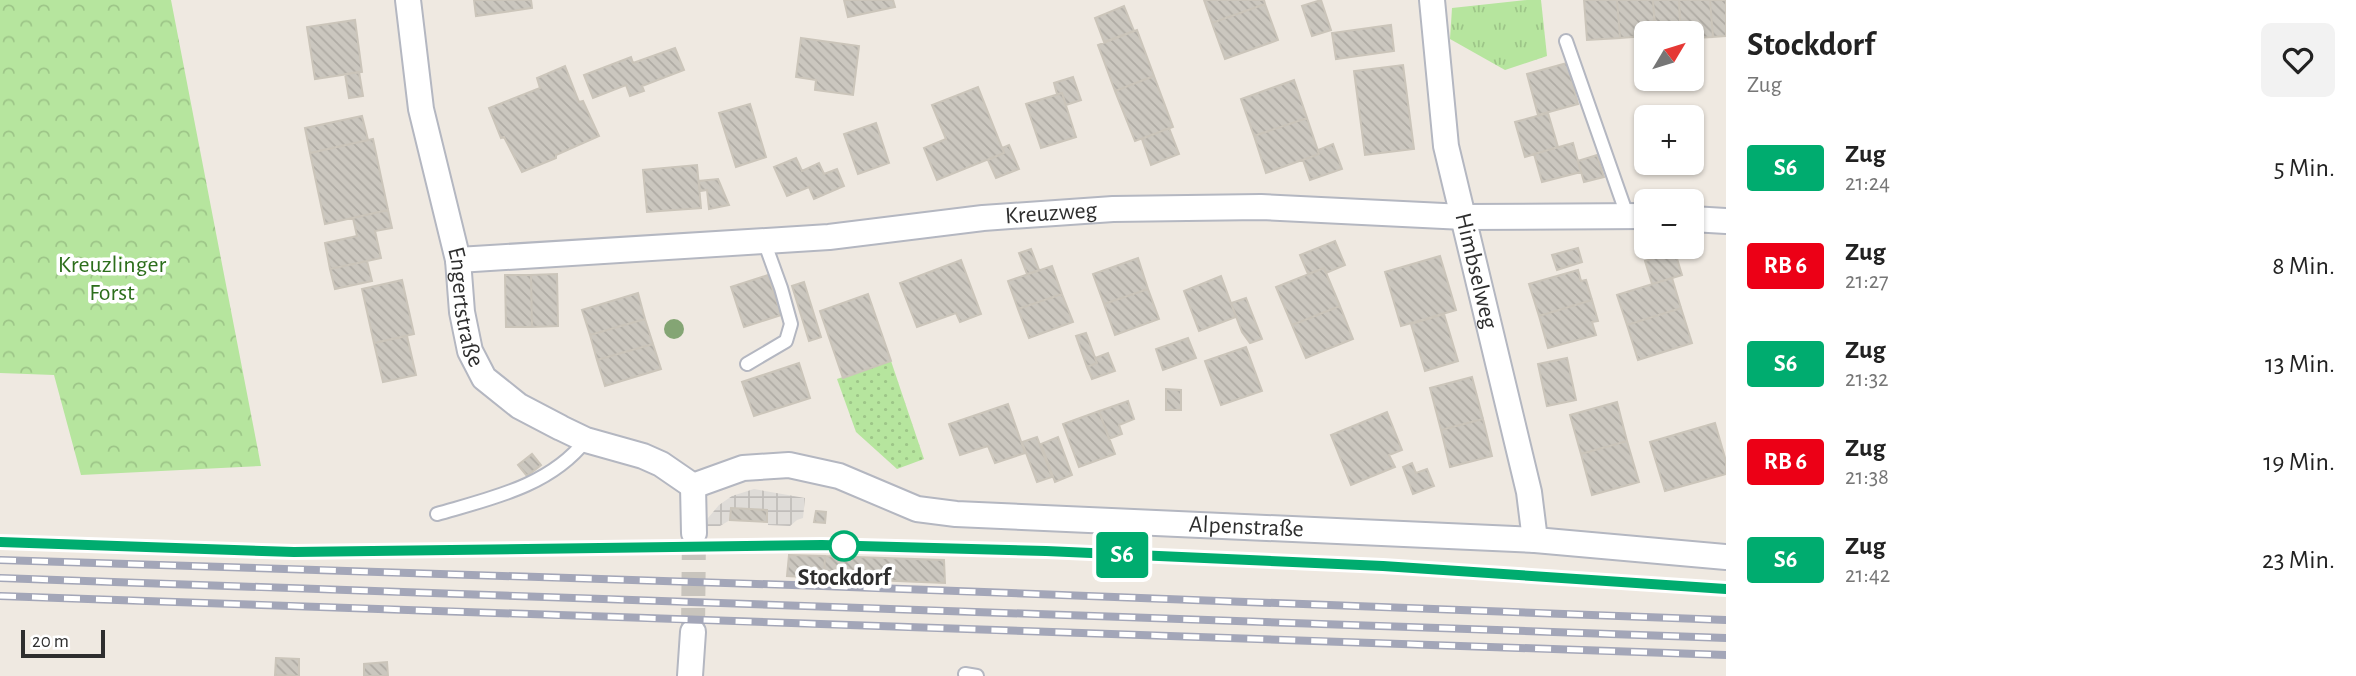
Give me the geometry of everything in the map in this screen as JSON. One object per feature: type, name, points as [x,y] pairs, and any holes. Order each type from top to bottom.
[{"type":"street","name":"Engertstraße","points":[[408,0],[421,109],[458,260],[462,312],[470,351],[484,378],[519,406],[586,440],[643,456],[661,464],[693,486]]},
{"type":"street","name":"Himbselweg","points":[[1432,0],[1447,146],[1529,492],[1535,540]]},
{"type":"street","name":"Kreuzweg","points":[[458,260],[829,237],[983,218],[1114,209],[1261,207],[1464,218],[1634,216]]},
{"type":"street","points":[[1704,220],[1726,221]]},
{"type":"street","name":"Alpenstraße","points":[[693,486],[743,468],[789,465],[839,476],[917,509],[956,514],[1535,540],[1726,557]]},
{"type":"street","points":[[693,486],[694,533]]},
{"type":"street","points":[[690,676],[693,632]]},
{"type":"lane","points":[[1566,41],[1634,209]]},
{"type":"lane","points":[[747,364],[786,341],[791,324],[764,241]]},
{"type":"lane","points":[[437,513],[519,490],[573,456],[586,440]]},
{"type":"green space","name":"Kreuzlinger Forst","points":[[0,0],[171,0],[261,466],[81,475],[54,375],[0,373]]},
{"type":"green space","points":[[1541,0],[1547,56],[1505,70],[1450,39],[1452,8]]},
{"type":"green space","points":[[891,361],[924,459],[897,469],[856,432],[837,379]]},
{"type":"shaded area","points":[[754,489],[805,498],[803,518],[790,526],[768,525],[767,510],[731,508],[730,520],[720,526],[707,526],[708,518],[719,505],[732,496]]},
{"type":"building","points":[[474,0],[531,0],[532,8],[476,16]]},
{"type":"building","points":[[844,0],[893,0],[895,7],[848,17]]},
{"type":"building","points":[[1204,0],[1264,0],[1265,4],[1212,23]]},
{"type":"building","points":[[1321,0],[1331,30],[1312,36],[1302,6]]},
{"type":"building","points":[[1584,0],[1617,0],[1620,38],[1587,40]]},
{"type":"building","points":[[1617,0],[1653,0],[1654,21],[1634,21],[1634,37],[1620,38]]},
{"type":"building","points":[[1653,0],[1679,0],[1680,21],[1655,21]]},
{"type":"building","points":[[1679,0],[1710,0],[1713,37],[1704,37],[1704,21],[1680,21]]},
{"type":"building","points":[[1710,0],[1726,0],[1726,36],[1713,37]]},
{"type":"building","points":[[1265,4],[1278,40],[1225,59],[1212,23]]},
{"type":"building","points":[[1124,6],[1134,31],[1104,42],[1095,18]]},
{"type":"building","points":[[355,20],[362,72],[315,79],[307,27]]},
{"type":"building","points":[[1391,25],[1394,51],[1336,59],[1332,33]]},
{"type":"building","points":[[1137,30],[1154,76],[1115,91],[1098,45]]},
{"type":"building","points":[[801,38],[859,46],[853,95],[815,90],[816,80],[796,77]]},
{"type":"building","points":[[675,48],[684,70],[642,86],[644,91],[630,96],[626,85],[593,98],[584,75],[631,57],[633,63]]},
{"type":"building","points":[[1567,63],[1578,104],[1538,115],[1527,74]]},
{"type":"building","points":[[1403,65],[1414,149],[1365,155],[1354,71]]},
{"type":"building","points":[[565,66],[579,102],[583,101],[599,136],[522,172],[504,137],[501,138],[489,108],[540,88],[537,78]]},
{"type":"building","points":[[359,72],[363,96],[349,98],[345,74]]},
{"type":"building","points":[[1154,76],[1173,127],[1135,141],[1115,91]]},
{"type":"building","points":[[1073,77],[1081,100],[1066,105],[1062,93],[1057,94],[1054,83]]},
{"type":"building","points":[[1294,80],[1307,118],[1254,136],[1241,99]]},
{"type":"building","points":[[978,87],[1004,153],[937,180],[924,148],[946,139],[932,105]]},
{"type":"building","points":[[1062,93],[1076,137],[1041,148],[1026,104]]},
{"type":"building","points":[[750,104],[766,157],[736,167],[719,113]]},
{"type":"building","points":[[1548,113],[1558,147],[1525,157],[1515,122]]},
{"type":"building","points":[[362,116],[368,140],[310,153],[305,128]]},
{"type":"building","points":[[1307,118],[1319,154],[1266,173],[1254,136]]},
{"type":"building","points":[[876,123],[889,163],[858,174],[844,134]]},
{"type":"building","points":[[1169,128],[1179,154],[1151,165],[1142,139]]},
{"type":"building","points":[[373,139],[388,210],[325,224],[310,153]]},
{"type":"building","points":[[1573,143],[1581,172],[1542,182],[1534,154]]},
{"type":"building","points":[[1333,144],[1342,169],[1310,180],[1303,160],[1319,154],[1318,150]]},
{"type":"building","points":[[1009,145],[1019,169],[996,178],[988,160],[1004,153],[1002,148]]},
{"type":"building","points":[[1597,155],[1604,177],[1584,182],[1578,161]]},
{"type":"building","points":[[796,158],[802,171],[819,163],[824,174],[837,169],[844,186],[814,199],[809,187],[787,196],[774,167]]},
{"type":"building","points":[[697,165],[701,208],[647,212],[643,170]]},
{"type":"building","points":[[718,179],[729,205],[709,209],[707,190],[700,191],[699,181]]},
{"type":"building","points":[[388,210],[392,228],[375,231],[381,258],[330,269],[325,243],[357,236],[353,218]]},
{"type":"building","points":[[1335,241],[1345,265],[1326,273],[1324,268],[1308,274],[1300,255]]},
{"type":"building","points":[[1578,248],[1582,262],[1557,270],[1552,255]]},
{"type":"building","points":[[1031,249],[1039,270],[1027,274],[1019,253]]},
{"type":"building","points":[[1440,256],[1456,310],[1401,326],[1385,272]]},
{"type":"building","points":[[1138,258],[1148,289],[1104,304],[1093,274]]},
{"type":"building","points":[[1677,259],[1682,275],[1652,284],[1645,261]]},
{"type":"building","points":[[961,260],[981,314],[960,322],[956,313],[917,327],[900,283]]},
{"type":"building","points":[[367,261],[372,281],[335,289],[330,269]]},
{"type":"building","points":[[1052,266],[1062,294],[1018,309],[1008,281]]},
{"type":"building","points":[[1324,268],[1340,306],[1292,325],[1276,287]]},
{"type":"building","points":[[1578,270],[1581,281],[1586,280],[1592,300],[1539,316],[1529,284]]},
{"type":"building","points":[[557,274],[558,326],[532,327],[531,275]]},
{"type":"building","points":[[505,275],[531,275],[532,327],[506,327]]},
{"type":"building","points":[[768,275],[781,315],[744,327],[731,287]]},
{"type":"building","points":[[1221,276],[1236,317],[1199,331],[1184,291]]},
{"type":"building","points":[[1672,278],[1681,308],[1627,325],[1617,295]]},
{"type":"building","points":[[402,280],[414,334],[374,343],[362,289]]},
{"type":"building","points":[[804,282],[821,337],[809,341],[792,286]]},
{"type":"building","points":[[1148,289],[1159,319],[1115,335],[1104,304]]},
{"type":"building","points":[[638,293],[645,319],[590,335],[582,310]]},
{"type":"building","points":[[868,294],[891,361],[843,378],[820,311]]},
{"type":"building","points":[[1062,294],[1073,322],[1029,338],[1018,309]]},
{"type":"building","points":[[1246,298],[1262,339],[1250,343],[1242,332],[1231,303]]},
{"type":"building","points":[[1592,300],[1598,321],[1592,322],[1596,335],[1548,348],[1539,316]]},
{"type":"building","points":[[1340,306],[1353,339],[1306,358],[1292,325]]},
{"type":"building","points":[[1681,308],[1692,343],[1638,360],[1627,325]]},
{"type":"building","points":[[1444,314],[1458,361],[1425,371],[1411,324]]},
{"type":"building","points":[[645,319],[653,344],[597,360],[590,335]]},
{"type":"building","points":[[1086,333],[1097,363],[1087,367],[1076,336]]},
{"type":"building","points":[[407,336],[416,375],[383,382],[374,343]]},
{"type":"building","points":[[1188,338],[1196,358],[1163,370],[1156,349]]},
{"type":"building","points":[[653,344],[661,369],[605,386],[597,360]]},
{"type":"building","points":[[1246,347],[1262,391],[1221,405],[1205,361]]},
{"type":"building","points":[[1108,353],[1115,371],[1092,379],[1087,367],[1097,363],[1095,358]]},
{"type":"building","points":[[1567,358],[1576,400],[1547,406],[1538,364]]},
{"type":"building","points":[[799,363],[810,398],[754,416],[742,382]]},
{"type":"building","points":[[1472,377],[1483,419],[1441,430],[1430,388]]},
{"type":"building","points":[[1166,389],[1181,390],[1181,410],[1166,410]]},
{"type":"building","points":[[1128,401],[1134,419],[1119,425],[1122,434],[1109,439],[1099,411]]},
{"type":"building","points":[[1617,402],[1627,441],[1581,454],[1570,415]]},
{"type":"building","points":[[1008,404],[1025,453],[995,463],[988,446],[960,455],[949,424]]},
{"type":"building","points":[[1099,411],[1115,454],[1079,467],[1063,424]]},
{"type":"building","points":[[1387,412],[1402,450],[1389,455],[1395,467],[1351,485],[1331,435]]},
{"type":"building","points":[[1483,419],[1492,456],[1450,467],[1441,430]]},
{"type":"building","points":[[1715,423],[1726,461],[1726,474],[1665,491],[1650,442]]},
{"type":"building","points":[[1037,437],[1052,477],[1037,482],[1022,442]]},
{"type":"building","points":[[1058,437],[1072,475],[1055,482],[1041,444]]},
{"type":"building","points":[[1627,441],[1639,482],[1592,495],[1581,454]]},
{"type":"building","points":[[532,454],[541,465],[527,476],[518,465]]},
{"type":"building","points":[[1412,463],[1416,473],[1427,469],[1434,486],[1413,494],[1403,467]]},
{"type":"building","points":[[731,508],[767,510],[767,522],[730,520]]},
{"type":"building","points":[[816,511],[826,512],[825,523],[814,522]]},
{"type":"building","points":[[789,555],[825,556],[824,578],[787,576]]},
{"type":"building","points":[[825,556],[944,560],[945,583],[824,578]]},
{"type":"building","points":[[276,658],[299,659],[299,676],[275,675]]},
{"type":"building","points":[[387,662],[388,676],[364,676],[364,664]]},
{"type":"tunnel","points":[[693,632],[694,533]]},
{"type":"railway","points":[[0,542],[294,553],[822,545],[1271,560],[1495,572],[1726,589]]},
{"type":"railway","points":[[0,560],[822,586],[1726,620]]},
{"type":"railway","points":[[0,578],[1726,638]]},
{"type":"railway","points":[[0,596],[1726,655]]},
{"type":"train","name":"S6","points":[[0,542],[294,552],[822,545],[1046,551],[1495,572],[1726,589]]},
{"type":"place","name":"Stockdorf","points":[[844,546]]}]
